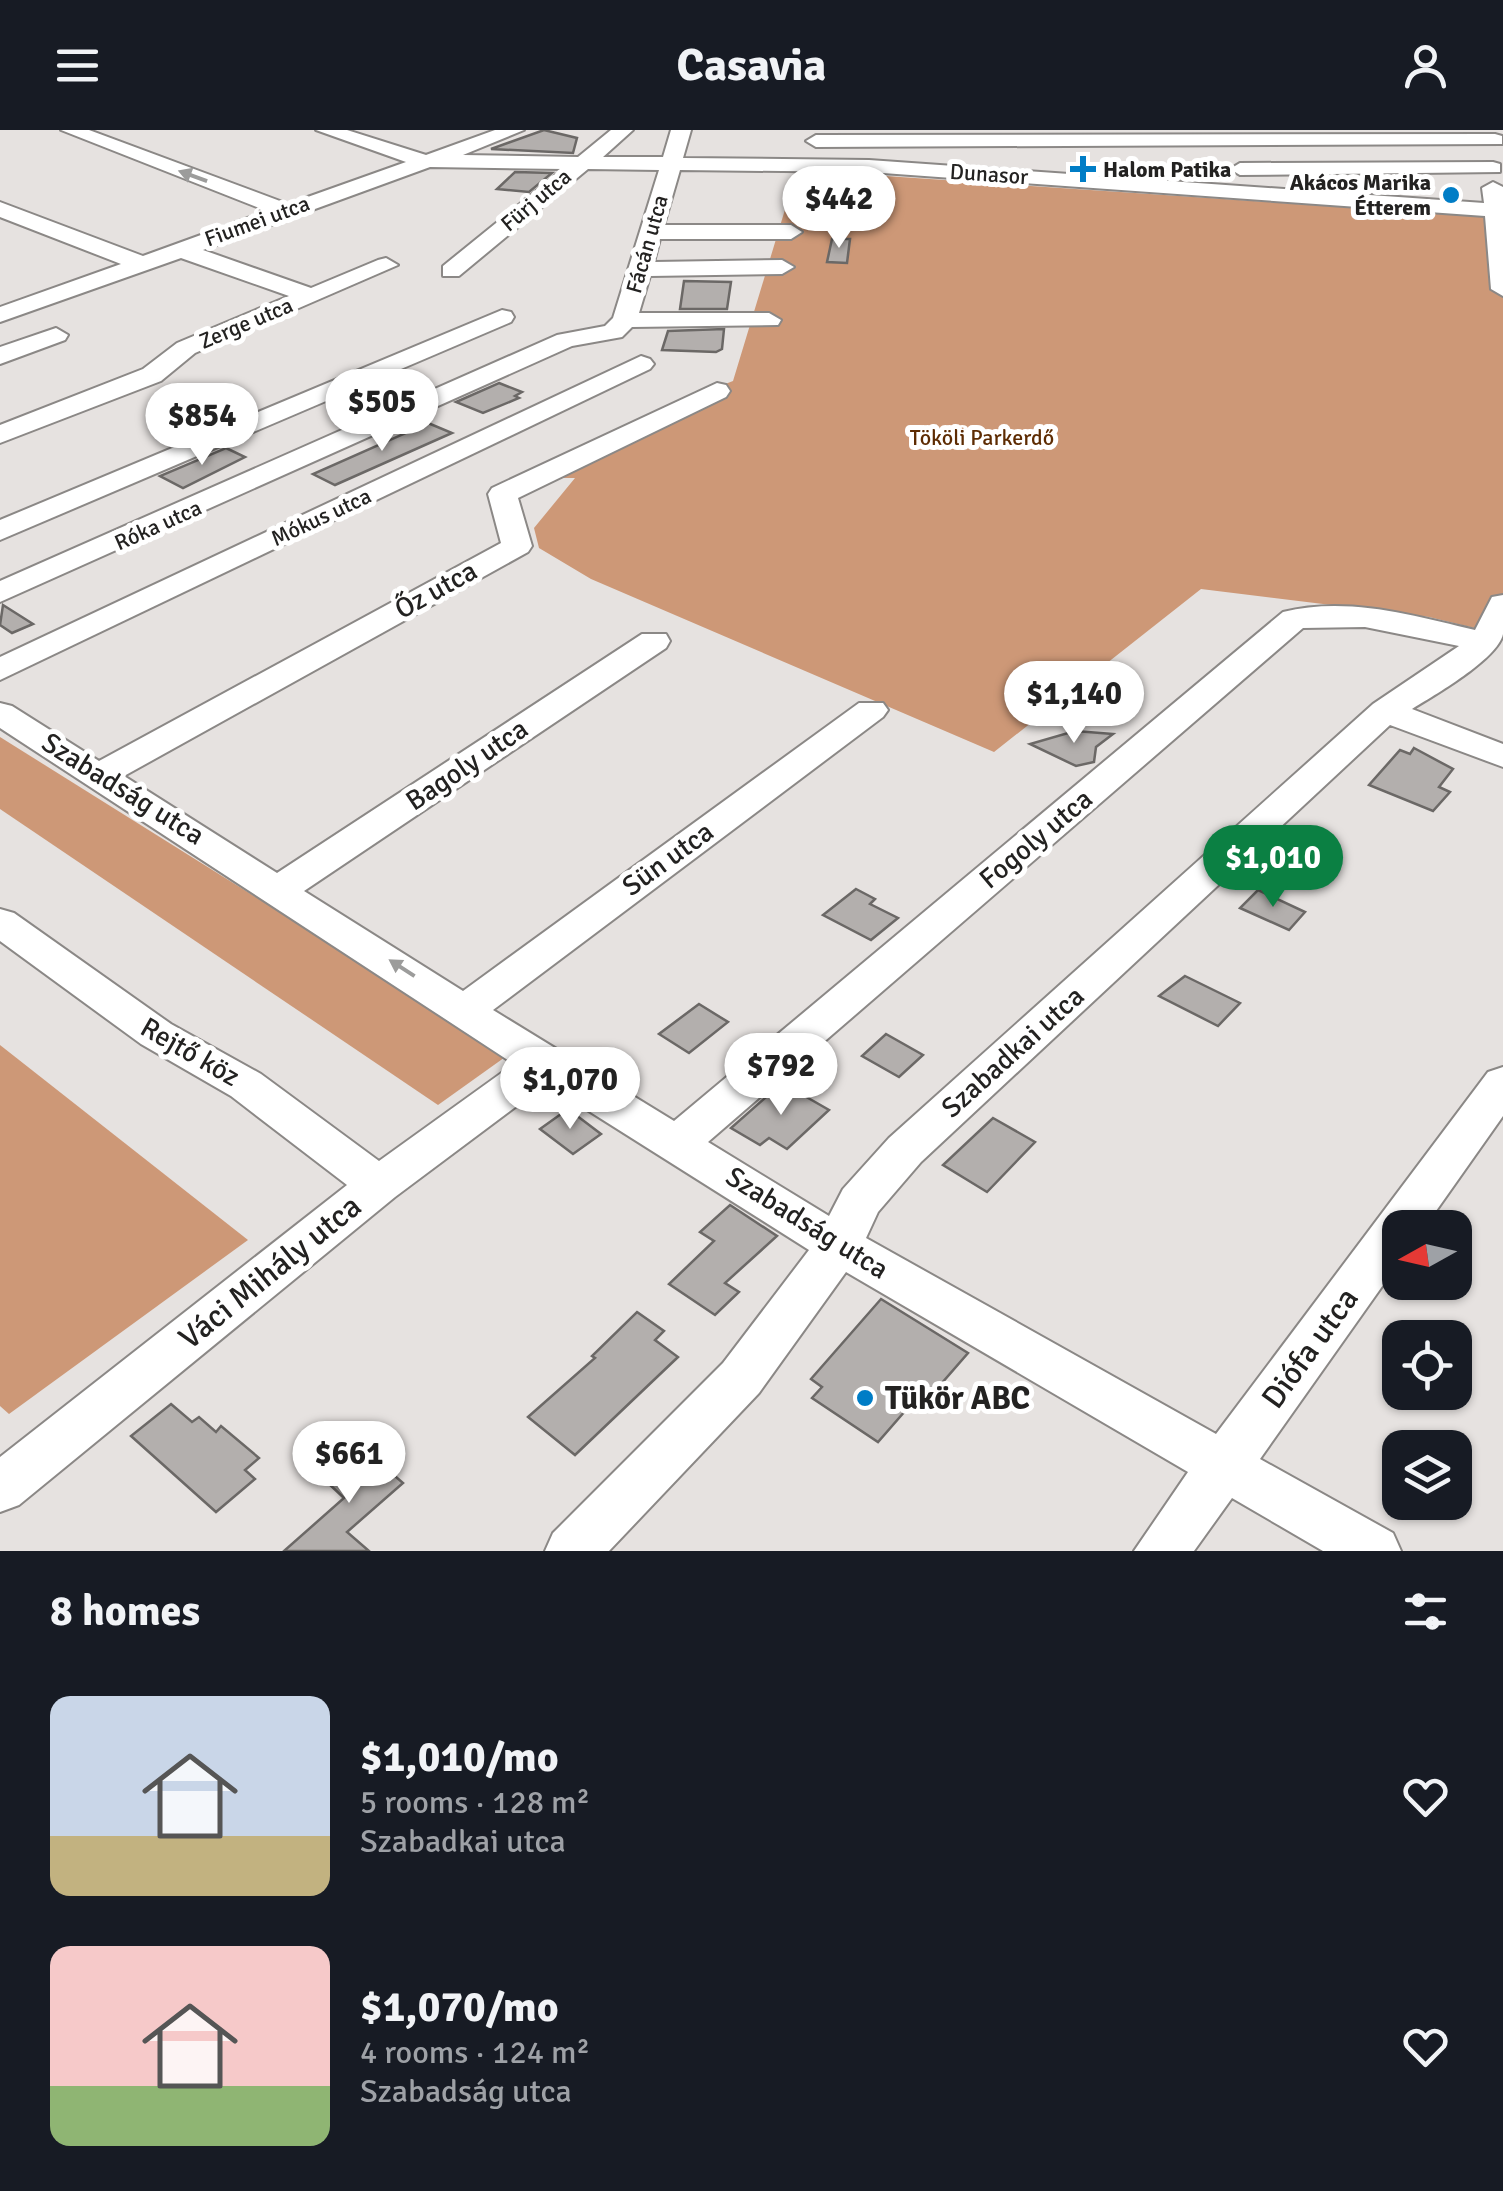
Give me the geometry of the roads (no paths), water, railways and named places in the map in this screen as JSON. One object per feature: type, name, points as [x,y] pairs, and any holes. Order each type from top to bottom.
[{"type":"street","points":[[71,130],[284,210]]},
{"type":"street","points":[[326,130],[424,160]]},
{"type":"street","points":[[357,140],[386,130]]},
{"type":"street","name":"Fiumei utca","points":[[3,314],[138,262],[514,130]]},
{"type":"street","name":"Fürj utca","points":[[451,271],[623,130]]},
{"type":"street","name":"Fácán utca","points":[[568,340],[613,332],[625,320],[681,130]]},
{"type":"street","points":[[821,166],[814,135],[1495,135],[1493,168],[1503,290]]},
{"type":"street","points":[[868,166],[916,135]]},
{"type":"street","points":[[1028,176],[1105,135]]},
{"type":"street","name":"Dunasor","points":[[424,160],[868,166],[1498,210]]},
{"type":"street","points":[[1130,183],[1158,170],[1493,168]]},
{"type":"street","points":[[0,209],[138,262]]},
{"type":"street","points":[[652,232],[791,232]]},
{"type":"street","points":[[179,249],[311,296]]},
{"type":"street","name":"Zerge utca","points":[[0,435],[152,375],[186,348],[386,264]]},
{"type":"street","points":[[640,269],[782,267]]},
{"type":"street","points":[[0,356],[56,336],[3,314]]},
{"type":"street","points":[[0,531],[502,317]]},
{"type":"street","points":[[625,320],[768,320]]},
{"type":"street","name":"Róka utca","points":[[0,594],[568,340]]},
{"type":"street","name":"Mókus utca","points":[[0,670],[641,364]]},
{"type":"street","name":"Őz utca","points":[[101,774],[517,546],[502,494],[717,391]]},
{"type":"street","name":"Szabadkai utca","points":[[573,1551],[741,1378],[839,1245],[859,1202],[905,1150],[1385,711],[1455,666],[1501,620],[1503,604]]},
{"type":"street","name":"Fogoly utca","points":[[679,1142],[1294,619],[1370,615],[1480,640]]},
{"type":"street","name":"Bagoly utca","points":[[280,890],[654,641]]},
{"type":"street","name":"Sün utca","points":[[466,1009],[870,710]]},
{"type":"street","points":[[1385,711],[1503,756]]},
{"type":"street","name":"Szabadság utca","points":[[0,713],[466,1009],[545,1064],[679,1142],[839,1245],[1373,1551]]},
{"type":"street","name":"Rejtő köz","points":[[0,922],[156,1034],[246,1085],[379,1184]]},
{"type":"street","name":"Váci Mihály utca","points":[[0,1488],[379,1184],[545,1064]]},
{"type":"street","name":"Diófa utca","points":[[1162,1551],[1503,1084]]},
{"type":"place","name":"Halom Patika","points":[[1083,169]]},
{"type":"place","name":"Akácos Marika Étterem","points":[[1451,195]]},
{"type":"place","name":"Tükör ABC","points":[[865,1398]]},
{"type":"park label","name":"Tököli Parkerdő","points":[[982,437]]}]
